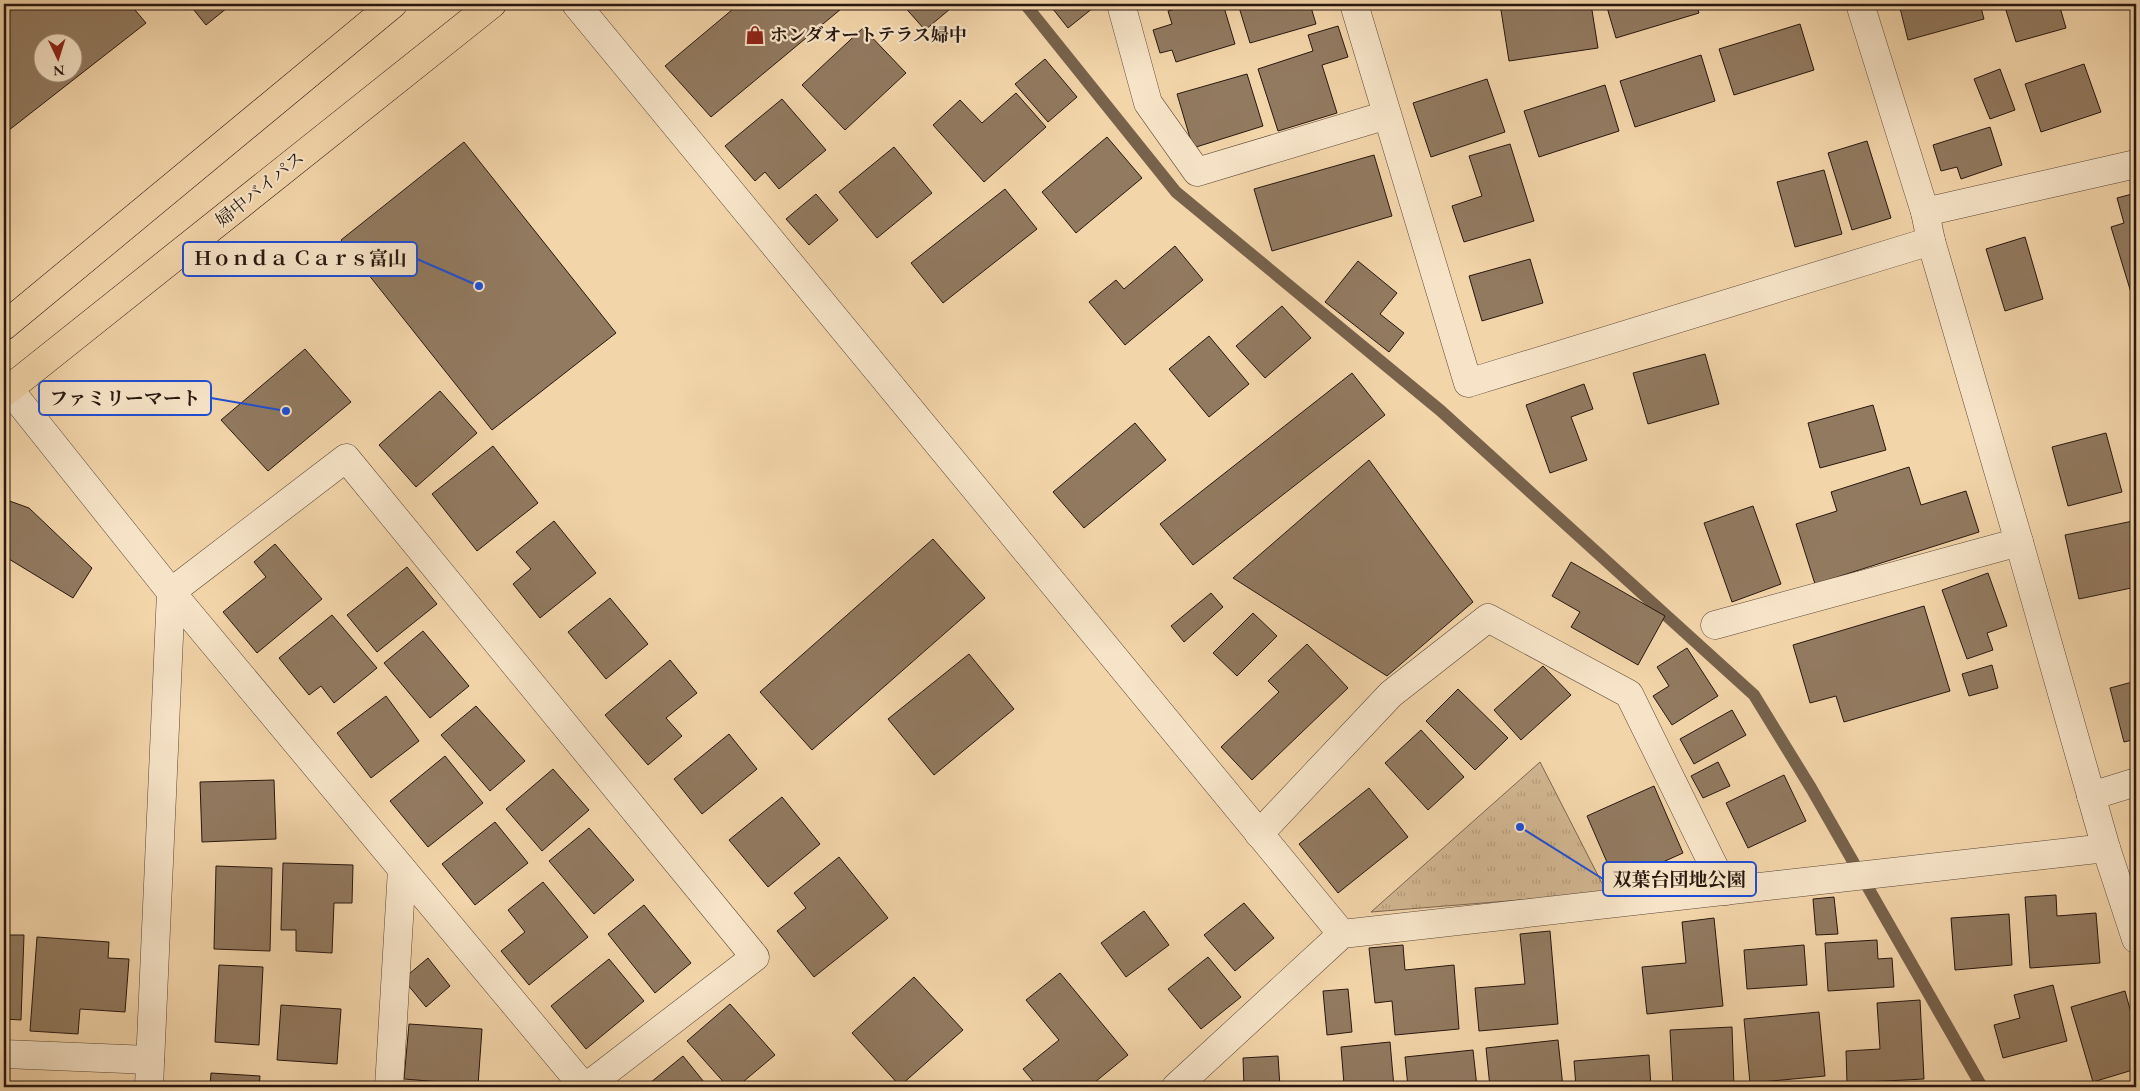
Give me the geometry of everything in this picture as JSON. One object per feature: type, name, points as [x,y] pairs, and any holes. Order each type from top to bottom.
[{"type":"highway","points":[[4,326],[393,4]]},
{"type":"highway","name":"婦中バイパス","points":[[7,391],[492,4]]},
{"type":"street","points":[[576,4],[1342,934]]},
{"type":"street","points":[[1121,4],[1148,103],[1197,172],[1387,115]]},
{"type":"street","points":[[1354,4],[1468,383],[1931,241]]},
{"type":"street","points":[[1860,4],[1925,212],[1931,241],[2106,848],[2136,939]]},
{"type":"street","points":[[1925,212],[2136,164]]},
{"type":"street","points":[[7,391],[171,592],[585,1087],[755,957],[346,458],[171,592],[149,1087]]},
{"type":"street","points":[[1715,625],[2019,542]]},
{"type":"street","points":[[1259,834],[1392,694],[1488,618],[1629,694],[1726,891]]},
{"type":"street","points":[[2091,796],[2136,782]]},
{"type":"street","points":[[1176,1087],[1342,934],[2106,848]]},
{"type":"street","points":[[389,1087],[402,869]]},
{"type":"street","points":[[4,1054],[150,1060]]},
{"type":"green space","points":[[1540,762],[1607,893],[1371,912]]},
{"type":"building","points":[[4,4],[130,4],[146,23],[82,73],[82,32],[32,32],[32,82],[71,82],[4,134]]},
{"type":"building","points":[[189,4],[232,4],[206,25]]},
{"type":"building","name":"ホンダオートテラス婦中","points":[[739,4],[847,4],[711,117],[665,66]]},
{"type":"building","points":[[902,4],[956,4],[925,30]]},
{"type":"building","points":[[1049,4],[1098,4],[1068,28]]},
{"type":"building","points":[[1193,4],[1223,4],[1235,44],[1176,62],[1172,50],[1160,53],[1153,30],[1172,24],[1168,11]]},
{"type":"building","points":[[1238,4],[1310,4],[1316,24],[1250,43]]},
{"type":"building","points":[[1500,4],[1591,4],[1598,48],[1509,61]]},
{"type":"building","points":[[1606,4],[1696,4],[1699,13],[1616,38]]},
{"type":"building","points":[[1899,4],[1980,4],[1984,19],[1908,40]]},
{"type":"building","points":[[2004,4],[2059,4],[2066,28],[2016,42]]},
{"type":"building","points":[[1800,24],[1814,70],[1734,95],[1719,49]]},
{"type":"building","points":[[1338,26],[1348,57],[1322,65],[1337,113],[1278,131],[1258,69],[1313,51],[1308,35]]},
{"type":"building","points":[[863,28],[906,73],[845,130],[802,85]]},
{"type":"building","points":[[1701,55],[1715,101],[1635,127],[1620,81]]},
{"type":"building","points":[[1045,59],[1077,97],[1048,122],[1015,84]]},
{"type":"building","points":[[2084,64],[2101,112],[2041,132],[2025,84]]},
{"type":"building","points":[[2000,69],[2015,110],[1990,119],[1974,79]]},
{"type":"building","points":[[1247,74],[1263,126],[1193,148],[1177,94]]},
{"type":"building","points":[[1487,79],[1505,132],[1431,157],[1413,103]]},
{"type":"building","points":[[1605,85],[1619,131],[1539,157],[1524,111]]},
{"type":"building","points":[[1016,93],[1046,127],[984,182],[933,125],[960,100],[982,123]]},
{"type":"building","points":[[782,99],[826,150],[779,189],[765,172],[755,181],[725,146]]},
{"type":"building","points":[[1990,127],[2002,165],[1961,179],[1957,167],[1941,171],[1933,145]]},
{"type":"building","points":[[1107,137],[1142,178],[1076,233],[1042,192]]},
{"type":"building","points":[[1867,141],[1891,218],[1852,230],[1828,153]]},
{"type":"building","points":[[464,142],[616,333],[492,430],[341,240]]},
{"type":"building","points":[[1510,144],[1534,221],[1464,242],[1452,206],[1482,196],[1469,156]]},
{"type":"building","points":[[894,147],[932,193],[877,238],[839,192]]},
{"type":"building","points":[[1374,155],[1392,216],[1272,251],[1254,189]]},
{"type":"building","points":[[1824,170],[1842,234],[1795,247],[1777,182]]},
{"type":"building","points":[[1005,189],[1037,229],[943,303],[911,263]]},
{"type":"building","points":[[2136,193],[2136,309],[2111,227],[2124,223],[2117,198]]},
{"type":"building","points":[[816,194],[838,220],[809,245],[786,219]]},
{"type":"building","points":[[2025,237],[2043,299],[2005,311],[1986,249]]},
{"type":"building","points":[[1175,246],[1203,280],[1125,345],[1089,302],[1116,280],[1124,289]]},
{"type":"building","points":[[1530,259],[1543,303],[1482,321],[1469,276]]},
{"type":"building","points":[[1358,261],[1397,293],[1380,314],[1404,333],[1389,352],[1325,302]]},
{"type":"building","points":[[1282,306],[1311,338],[1265,378],[1236,346]]},
{"type":"building","points":[[1209,336],[1249,384],[1209,417],[1169,369]]},
{"type":"building","points":[[305,349],[351,402],[268,471],[221,420]]},
{"type":"building","points":[[1705,354],[1719,404],[1648,424],[1633,373]]},
{"type":"building","points":[[1352,373],[1385,415],[1193,565],[1160,524]]},
{"type":"building","points":[[1584,384],[1593,409],[1571,417],[1587,460],[1550,473],[1526,405]]},
{"type":"building","points":[[440,391],[477,433],[416,487],[379,445]]},
{"type":"building","points":[[1873,405],[1886,450],[1820,468],[1808,423]]},
{"type":"building","points":[[1135,423],[1166,460],[1084,528],[1053,492]]},
{"type":"building","points":[[2106,433],[2122,492],[2068,506],[2052,447]]},
{"type":"building","points":[[493,446],[538,503],[477,551],[432,494]]},
{"type":"building","points":[[1369,460],[1473,602],[1387,676],[1233,578]]},
{"type":"building","points":[[1909,467],[1921,505],[1966,491],[1979,532],[1815,584],[1796,524],[1837,511],[1831,492]]},
{"type":"building","points":[[4,499],[29,508],[92,568],[73,598],[4,556]]},
{"type":"building","points":[[1753,506],[1781,584],[1732,602],[1704,523]]},
{"type":"building","points":[[554,521],[596,573],[540,618],[513,584],[531,569],[516,552]]},
{"type":"building","points":[[2133,521],[2136,533],[2136,587],[2079,599],[2065,535]]},
{"type":"building","points":[[933,539],[985,598],[812,750],[760,692]]},
{"type":"building","points":[[275,544],[322,599],[257,653],[223,612],[266,577],[254,562]]},
{"type":"building","points":[[1571,562],[1665,616],[1638,665],[1571,627],[1580,612],[1552,596]]},
{"type":"building","points":[[407,567],[437,604],[377,652],[347,615]]},
{"type":"building","points":[[1988,573],[2007,626],[1987,633],[1993,650],[1967,659],[1942,590]]},
{"type":"building","points":[[1211,593],[1223,607],[1184,642],[1171,626]]},
{"type":"building","points":[[610,598],[648,644],[606,679],[568,632]]},
{"type":"building","points":[[1924,606],[1950,691],[1844,722],[1836,696],[1810,703],[1793,645]]},
{"type":"building","points":[[1253,613],[1277,636],[1237,676],[1213,653]]},
{"type":"building","points":[[332,615],[377,668],[334,703],[321,686],[309,695],[279,658]]},
{"type":"building","points":[[423,631],[469,686],[430,718],[384,663]]},
{"type":"building","points":[[1307,644],[1348,688],[1252,780],[1221,747],[1279,692],[1268,681]]},
{"type":"building","points":[[1687,648],[1718,696],[1672,725],[1653,696],[1669,686],[1657,667]]},
{"type":"building","points":[[969,654],[1014,709],[934,775],[888,719]]},
{"type":"building","points":[[670,660],[697,693],[666,718],[682,736],[648,765],[605,715]]},
{"type":"building","points":[[1992,665],[1998,688],[1969,696],[1962,674]]},
{"type":"building","points":[[1543,666],[1571,695],[1521,740],[1494,710]]},
{"type":"building","points":[[2136,681],[2136,739],[2124,742],[2110,688]]},
{"type":"building","points":[[1458,689],[1508,738],[1475,770],[1426,721]]},
{"type":"building","points":[[386,696],[419,741],[371,778],[337,733]]},
{"type":"building","points":[[476,706],[525,761],[490,791],[441,735]]},
{"type":"building","points":[[1732,710],[1746,735],[1694,764],[1680,739]]},
{"type":"building","points":[[1421,730],[1464,777],[1428,810],[1385,763]]},
{"type":"building","points":[[729,734],[757,769],[702,814],[674,779]]},
{"type":"building","points":[[445,756],[483,803],[428,847],[390,801]]},
{"type":"building","points":[[1718,762],[1730,786],[1703,798],[1691,776]]},
{"type":"building","points":[[553,769],[589,810],[542,851],[506,809]]},
{"type":"building","points":[[1784,775],[1806,821],[1748,848],[1726,803]]},
{"type":"building","points":[[274,780],[276,839],[202,842],[200,782]]},
{"type":"building","points":[[1654,786],[1683,853],[1616,883],[1587,816]]},
{"type":"building","points":[[1369,788],[1408,837],[1338,893],[1299,844]]},
{"type":"building","points":[[782,797],[820,844],[768,887],[729,840]]},
{"type":"building","points":[[495,822],[528,863],[475,905],[442,864]]},
{"type":"building","points":[[589,828],[634,880],[594,914],[549,861]]},
{"type":"building","points":[[839,857],[888,918],[814,977],[777,931],[806,908],[794,893]]},
{"type":"building","points":[[283,863],[353,865],[352,903],[334,903],[332,953],[296,951],[296,930],[281,930]]},
{"type":"building","points":[[216,866],[272,868],[270,951],[214,949]]},
{"type":"building","points":[[543,882],[588,937],[529,985],[501,951],[525,932],[508,910]]},
{"type":"building","points":[[2056,895],[2057,916],[2096,913],[2100,963],[2030,968],[2025,897]]},
{"type":"building","points":[[1834,897],[1838,934],[1816,935],[1813,899]]},
{"type":"building","points":[[1244,903],[1274,938],[1235,971],[1204,935]]},
{"type":"building","points":[[644,905],[691,963],[655,993],[608,934]]},
{"type":"building","points":[[1144,911],[1169,945],[1126,977],[1101,943]]},
{"type":"building","points":[[2009,914],[2012,965],[1955,970],[1951,918]]},
{"type":"building","points":[[1714,918],[1723,1006],[1647,1014],[1642,967],[1686,963],[1682,922]]},
{"type":"building","points":[[1550,931],[1558,1024],[1479,1031],[1475,988],[1525,984],[1520,934]]},
{"type":"building","points":[[4,935],[24,935],[21,1020],[4,1019]]},
{"type":"building","points":[[37,937],[109,942],[108,958],[129,959],[125,1012],[80,1009],[78,1034],[30,1031]]},
{"type":"building","points":[[1877,940],[1878,959],[1892,958],[1894,987],[1828,991],[1825,943]]},
{"type":"building","points":[[1403,945],[1405,970],[1454,965],[1459,1029],[1395,1035],[1392,1001],[1375,1003],[1369,948]]},
{"type":"building","points":[[1804,945],[1807,985],[1747,989],[1744,950]]},
{"type":"building","points":[[1208,957],[1241,997],[1201,1029],[1168,989]]},
{"type":"building","points":[[428,958],[450,986],[426,1007],[403,979]]},
{"type":"building","points":[[609,959],[644,1001],[586,1049],[551,1006]]},
{"type":"building","points":[[219,965],[263,967],[259,1045],[215,1042]]},
{"type":"building","points":[[1060,973],[1128,1055],[1089,1087],[1038,1087],[1023,1069],[1059,1040],[1026,1000]]},
{"type":"building","points":[[914,977],[963,1030],[900,1086],[852,1033]]},
{"type":"building","points":[[2053,985],[2067,1041],[2003,1058],[1994,1025],[2020,1018],[2014,995]]},
{"type":"building","points":[[1348,989],[1352,1032],[1327,1035],[1323,991]]},
{"type":"building","points":[[2125,991],[2136,1031],[2136,1069],[2093,1082],[2071,1007]]},
{"type":"building","points":[[1920,1000],[1924,1079],[1847,1083],[1846,1051],[1880,1049],[1877,1003]]},
{"type":"building","points":[[730,1004],[775,1055],[737,1087],[728,1087],[687,1041]]},
{"type":"building","points":[[281,1005],[341,1009],[337,1064],[277,1060]]},
{"type":"building","points":[[1819,1012],[1825,1076],[1750,1083],[1744,1019]]},
{"type":"building","points":[[409,1024],[482,1029],[478,1085],[404,1079]]},
{"type":"building","points":[[1732,1027],[1734,1087],[1673,1087],[1670,1030]]},
{"type":"building","points":[[1558,1040],[1563,1087],[1490,1087],[1486,1048]]},
{"type":"building","points":[[1390,1042],[1394,1087],[1330,1086],[1344,1084],[1341,1047]]},
{"type":"building","points":[[1473,1050],[1477,1087],[1408,1087],[1405,1057]]},
{"type":"building","points":[[1649,1055],[1651,1087],[1576,1087],[1574,1061]]},
{"type":"building","points":[[683,1056],[708,1087],[645,1087]]},
{"type":"building","points":[[1278,1056],[1280,1087],[1244,1087],[1243,1058]]},
{"type":"building","points":[[211,1073],[260,1076],[259,1087],[210,1087]]},
{"type":"waterway","points":[[1025,4],[1176,192],[1441,411],[1754,695],[1811,788],[1982,1087]]},
{"type":"place","name":"ホンダオートテラス婦中","points":[[755,35]]},
{"type":"place","name":"Ｈｏｎｄａ Ｃａｒｓ富山","points":[[479,286]]},
{"type":"place","name":"ファミリーマート","points":[[286,411]]},
{"type":"place","name":"双葉台団地公園","points":[[1520,827]]}]
